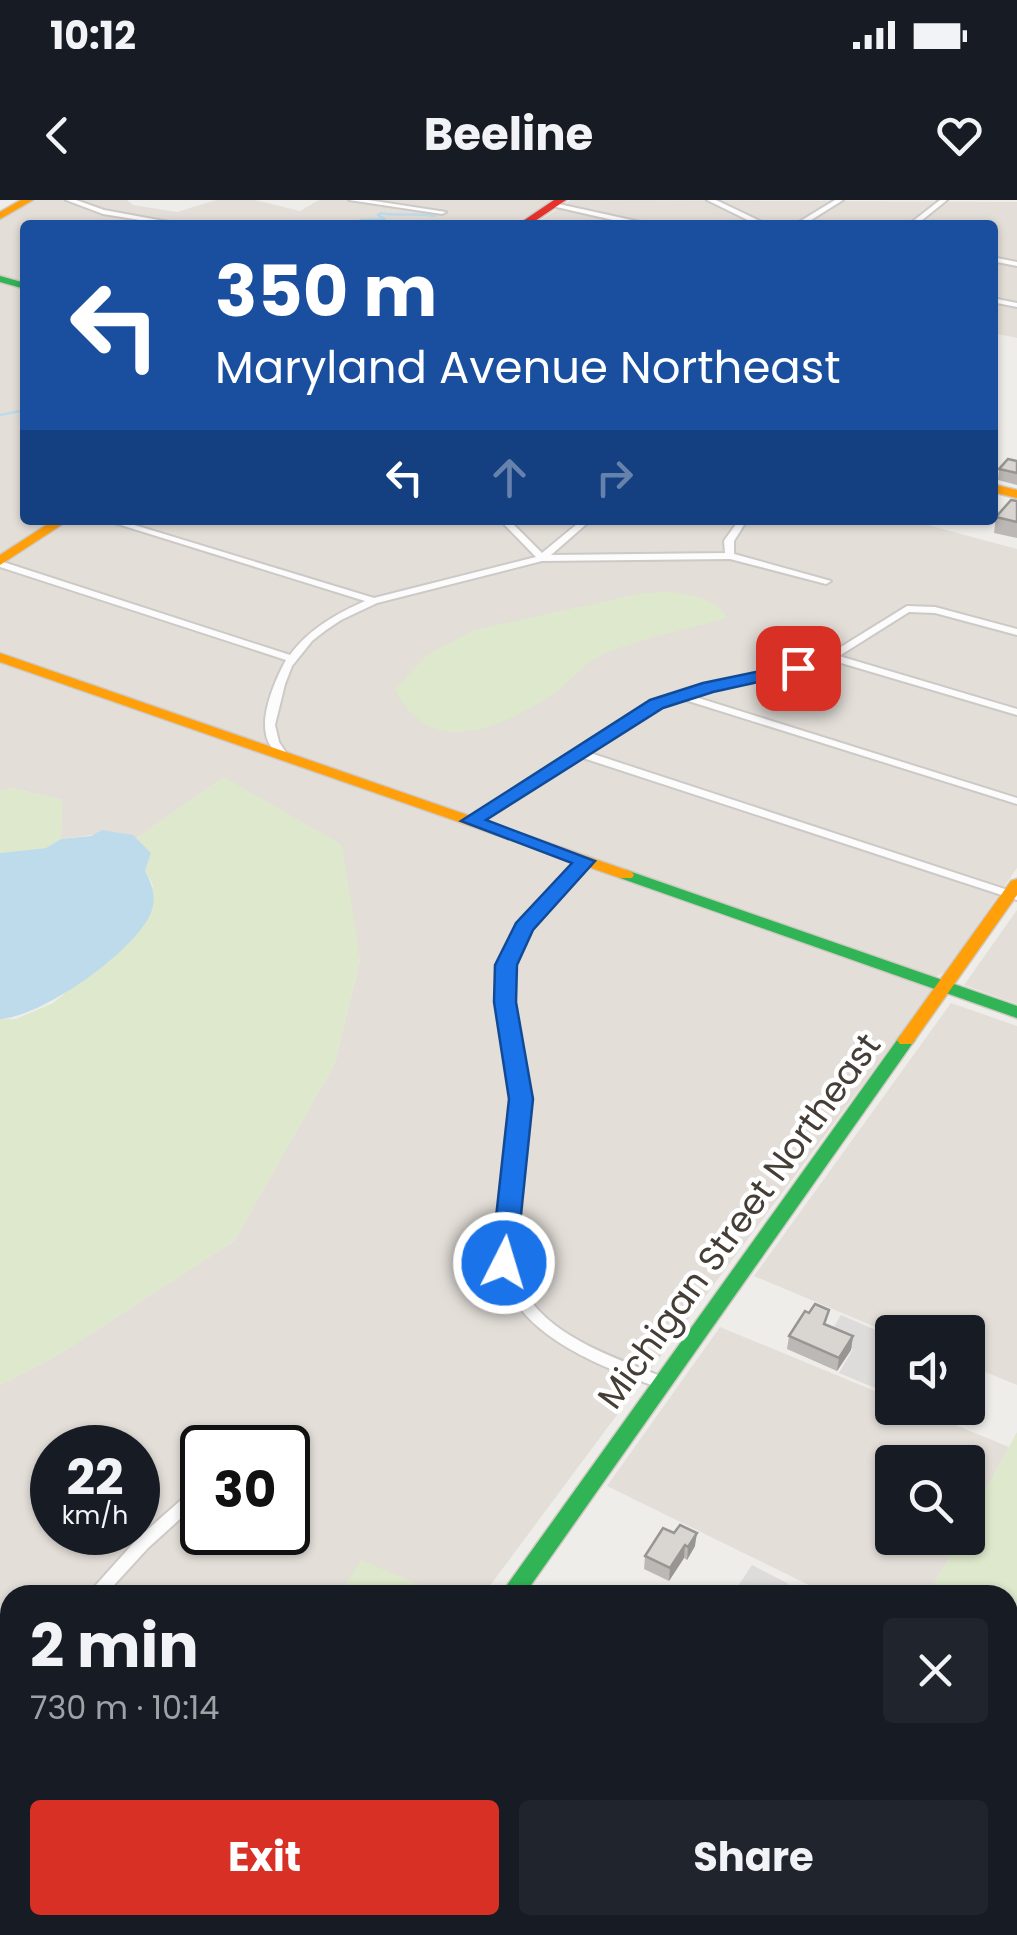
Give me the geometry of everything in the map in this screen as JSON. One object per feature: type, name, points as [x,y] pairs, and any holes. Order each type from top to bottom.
[{"type":"street","points":[[0,216],[28,200]]},
{"type":"street","points":[[69,200],[102,212],[153,220]]},
{"type":"street","points":[[352,200],[442,212]]},
{"type":"street","points":[[710,200],[745,220]]},
{"type":"street","points":[[806,220],[840,200]]},
{"type":"street","points":[[918,220],[944,200]]},
{"type":"street","points":[[530,220],[558,202],[626,220]]},
{"type":"street","points":[[0,562],[56,525]]},
{"type":"street","points":[[125,525],[374,601]]},
{"type":"street","points":[[509,525],[542,558]]},
{"type":"street","points":[[542,558],[581,525]]},
{"type":"street","points":[[730,556],[729,541],[739,525]]},
{"type":"street","points":[[282,754],[269,739],[268,729],[279,678],[289,658],[335,620],[374,601],[542,558],[730,556],[826,582]]},
{"type":"street","points":[[0,562],[289,658]]},
{"type":"street","points":[[471,821],[657,704],[831,658],[907,608],[936,610],[1017,632]]},
{"type":"street","points":[[0,657],[1017,1012]]},
{"type":"street","points":[[831,658],[1017,712]]},
{"type":"street","points":[[679,696],[1017,801]]},
{"type":"street","points":[[579,753],[1015,892]]},
{"type":"street","points":[[585,861],[524,928],[506,965],[505,1002],[521,1099],[504,1263],[521,1299],[549,1328],[663,1383]]},
{"type":"street","name":"Michigan Street Northeast","points":[[518,1585],[1015,892]]},
{"type":"street","points":[[104,1585],[180,1510]]},
{"type":"shaded area","points":[[34,200],[127,200],[133,205],[177,212],[216,200],[255,200],[300,211],[319,200],[552,200],[521,220],[20,220],[20,281],[0,275],[0,220]]},
{"type":"shaded area","points":[[571,200],[1017,202],[1017,338],[998,334],[998,220],[761,220],[749,216],[745,220],[541,220]]},
{"type":"shaded area","points":[[0,283],[20,288],[20,525],[45,525],[0,554]]},
{"type":"shaded area","points":[[64,525],[928,525],[1017,549],[1017,868],[947,970],[936,977],[921,974],[0,651],[0,567]]},
{"type":"shaded area","points":[[0,662],[933,990],[490,1585],[0,1585],[0,1385],[55,1357],[234,1241],[335,1063],[360,959],[224,777],[135,839],[116,832],[61,839],[62,800],[12,788],[0,791]]},
{"type":"shaded area","points":[[1017,910],[1017,1004],[964,985]]},
{"type":"shaded area","points":[[951,1003],[1017,1026],[1017,1385],[985,1372],[985,1315],[875,1315],[875,1327],[754,1276]]},
{"type":"shaded area","points":[[841,1315],[875,1330],[875,1388],[839,1373],[853,1349],[827,1338]]},
{"type":"shaded area","points":[[720,1327],[875,1391],[875,1425],[955,1425],[1009,1447],[985,1491],[985,1445],[875,1445],[875,1555],[950,1555],[934,1585],[809,1585],[607,1486]]},
{"type":"shaded area","points":[[752,1565],[789,1584],[788,1585],[739,1585]]},
{"type":"green space","points":[[672,592],[711,602],[728,618],[600,656],[553,694],[490,726],[447,731],[427,725],[410,711],[395,689],[427,655],[474,630],[643,593]]},
{"type":"green space","points":[[224,777],[342,845],[360,959],[335,1063],[234,1241],[55,1357],[0,1385],[0,1019],[16,1019],[53,1003],[137,933],[153,885],[145,871],[151,853],[135,839]]},
{"type":"green space","points":[[12,788],[62,800],[61,839],[46,848],[0,853],[0,791]]},
{"type":"green space","points":[[1017,1432],[1017,1585],[934,1585],[950,1555],[985,1555],[985,1491]]},
{"type":"green space","points":[[361,1560],[420,1585],[345,1585]]},
{"type":"water","points":[[102,830],[133,835],[151,853],[145,871],[153,893],[150,915],[125,947],[84,980],[39,1007],[0,1019],[0,853],[46,848],[61,839],[91,836]]},
{"type":"building","points":[[1008,459],[1017,461],[1017,473],[999,469]]},
{"type":"building","points":[[1011,500],[1017,501],[1017,522],[998,515]]},
{"type":"building","points":[[815,1304],[829,1310],[824,1324],[853,1336],[839,1358],[789,1336],[805,1311],[809,1313]]},
{"type":"building","points":[[680,1525],[697,1533],[670,1568],[645,1556],[663,1528],[674,1533]]},
{"type":"waterway","points":[[361,220],[385,219],[378,215],[381,213],[435,216]]},
{"type":"waterway","points":[[0,415],[20,411]]},
{"type":"traffic: fast","points":[[0,279],[20,285]]},
{"type":"traffic: fast","points":[[626,875],[1017,1012]]},
{"type":"traffic: fast","points":[[518,1585],[906,1040]]},
{"type":"traffic: slow","points":[[0,216],[28,200]]},
{"type":"traffic: slow","points":[[998,489],[1017,494]]},
{"type":"traffic: slow","points":[[0,561],[55,525]]},
{"type":"traffic: slow","points":[[0,657],[626,875]]},
{"type":"traffic: slow","points":[[906,1040],[1017,884]]},
{"type":"traffic: jam","points":[[530,220],[561,200]]},
{"type":"route","points":[[504,1263],[521,1099],[505,1002],[506,965],[516,938],[585,861],[471,821],[657,704],[709,687],[798,668]]}]
